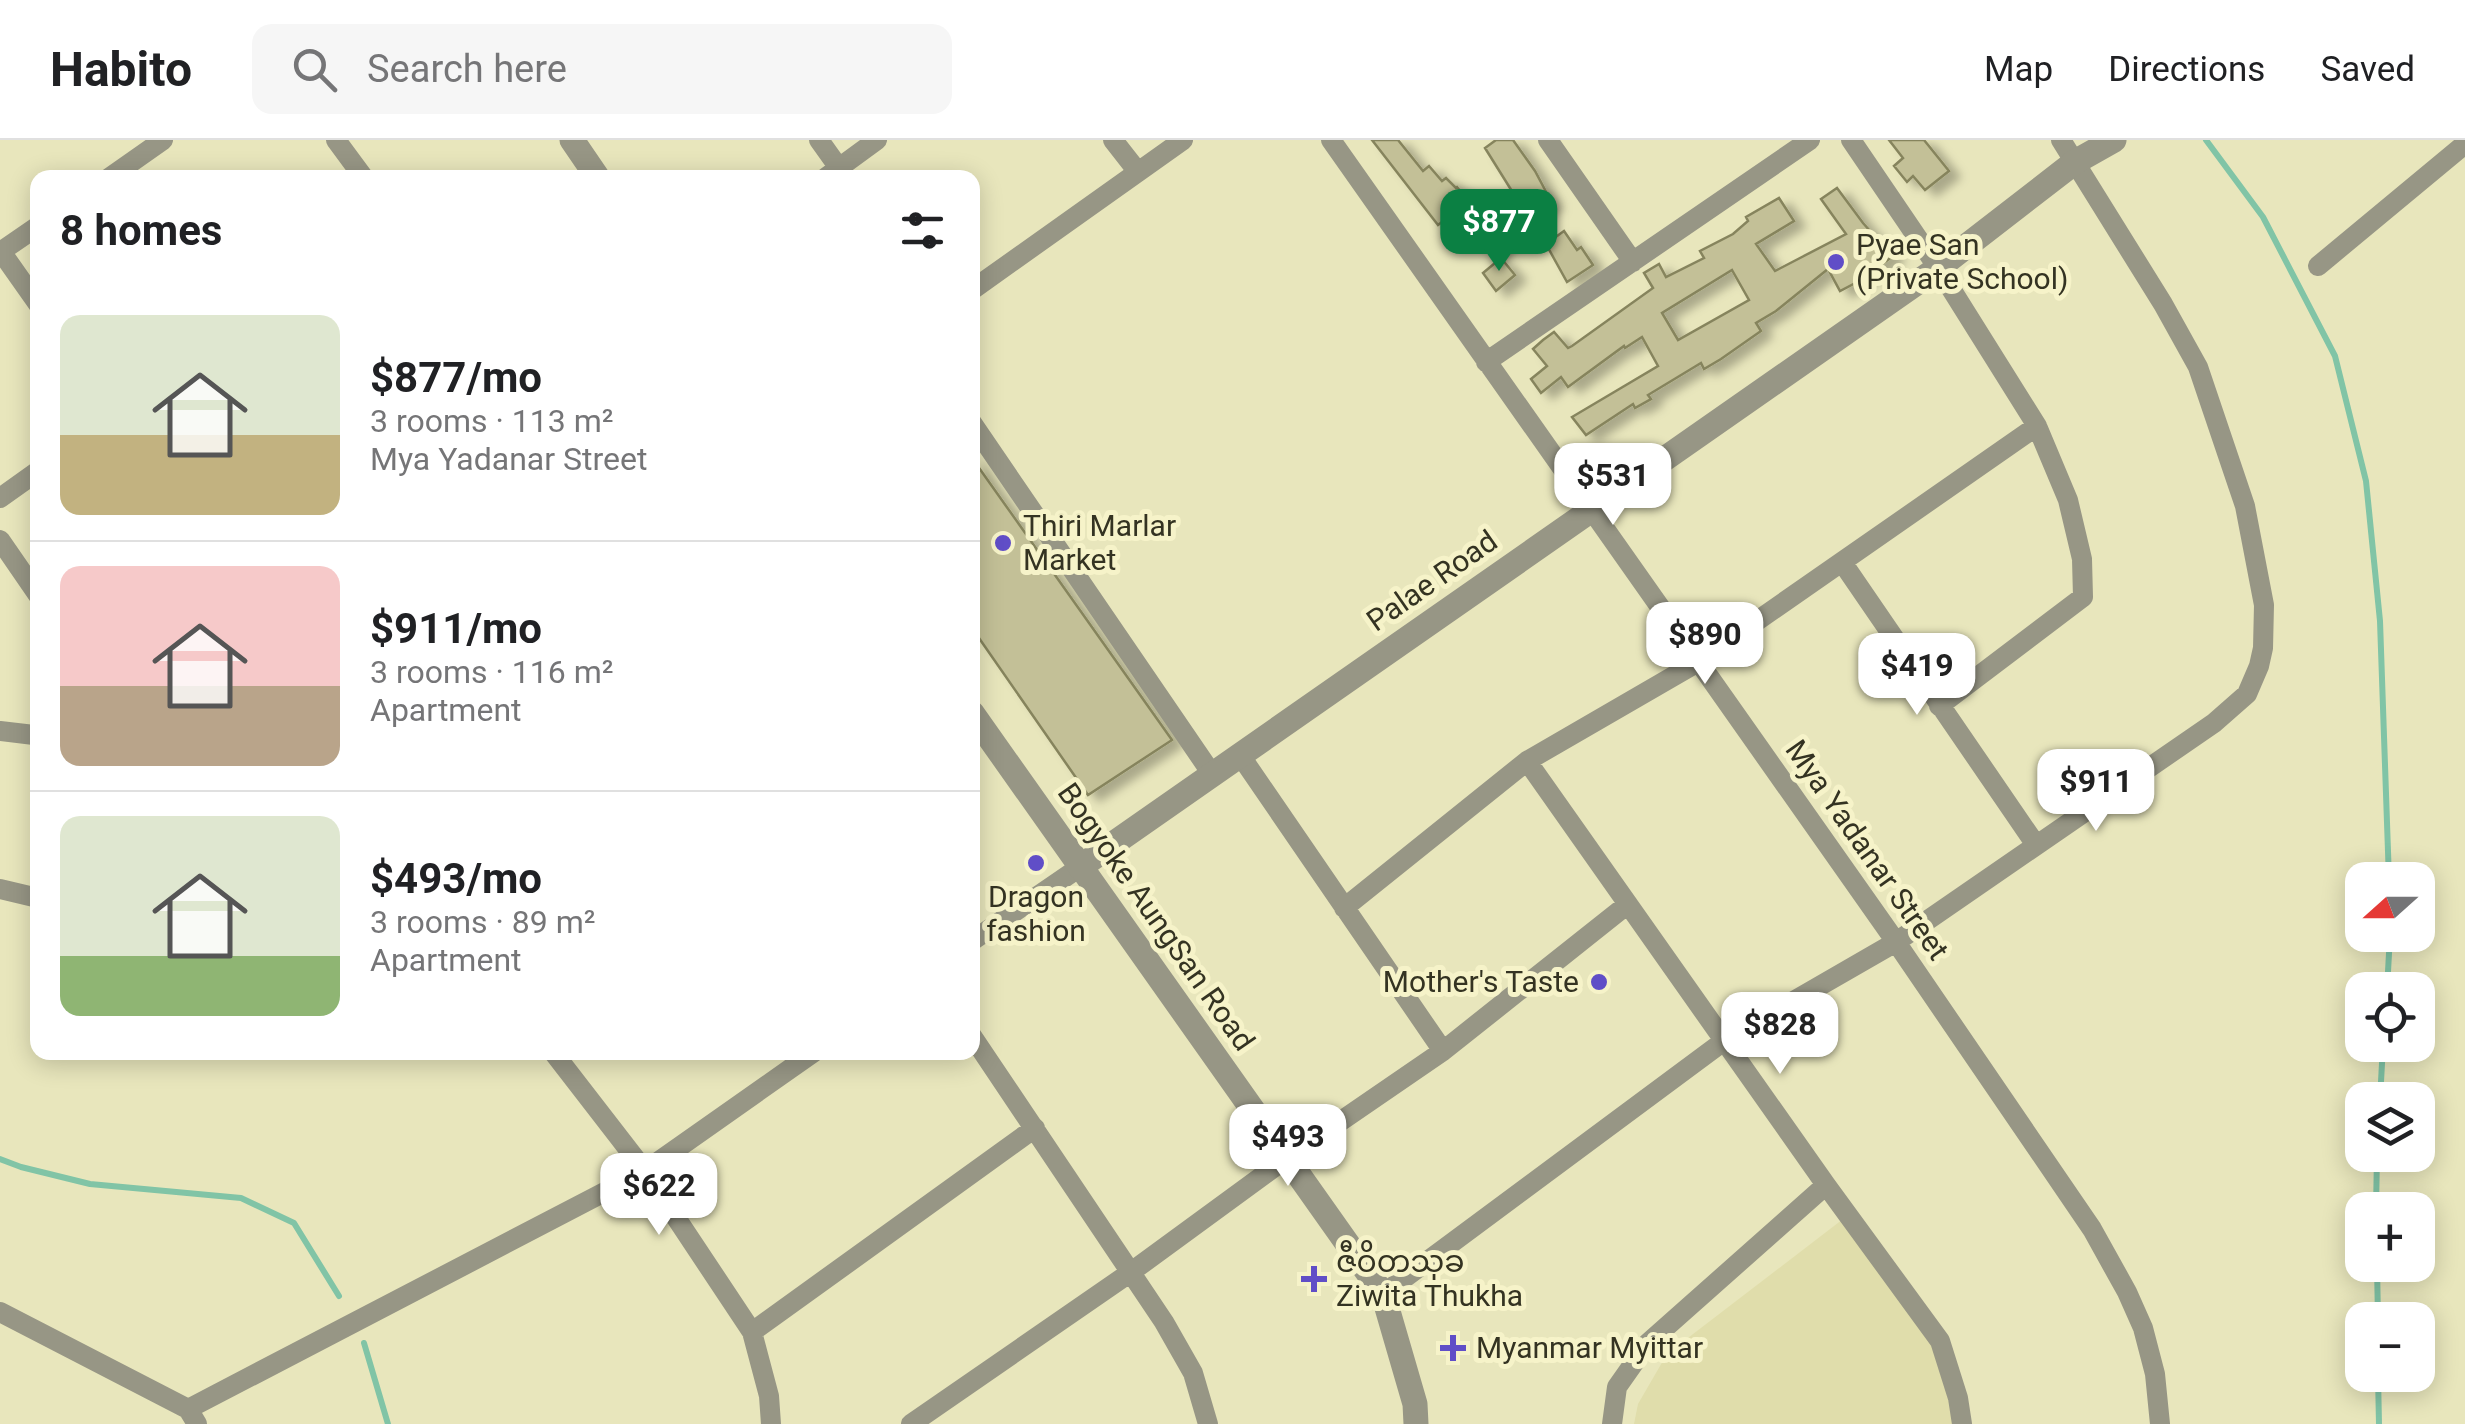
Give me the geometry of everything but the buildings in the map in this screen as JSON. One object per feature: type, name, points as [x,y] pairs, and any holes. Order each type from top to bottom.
[{"type":"street","points":[[120,170],[163,140]]},
{"type":"street","points":[[336,140],[358,170]]},
{"type":"street","points":[[572,140],[593,170]]},
{"type":"street","points":[[819,140],[831,170]]},
{"type":"street","points":[[836,170],[877,140]]},
{"type":"street","points":[[1113,140],[1138,172]]},
{"type":"street","points":[[980,284],[1184,140]]},
{"type":"street","name":"Mya Yadanar Street","points":[[1331,140],[1896,942],[2092,1229],[2143,1328],[2155,1374],[2160,1424]]},
{"type":"street","points":[[1548,140],[1633,262]]},
{"type":"street","points":[[1486,362],[1810,140]]},
{"type":"street","points":[[1851,140],[1938,268],[2036,426],[2068,500],[2082,559],[2083,597],[1939,706]]},
{"type":"street","points":[[1383,1294],[1724,1041],[1896,942],[2214,723],[2247,694],[2264,648],[2264,605],[2245,506],[2198,367],[2061,140]]},
{"type":"street","name":"Palae Road","points":[[1080,866],[1938,268],[2076,162],[2114,140]]},
{"type":"street","points":[[2318,266],[2465,144]]},
{"type":"street","points":[[30,231],[0,251],[30,293]]},
{"type":"street","points":[[1344,908],[1526,761],[1698,662],[2036,426]]},
{"type":"street","points":[[980,435],[1212,774]]},
{"type":"street","points":[[0,498],[30,477]]},
{"type":"street","points":[[0,540],[30,583]]},
{"type":"street","points":[[1842,562],[2036,845]]},
{"type":"street","name":"Bogyoke AungSan Road","points":[[980,724],[1383,1294],[1415,1404],[1416,1424]]},
{"type":"street","points":[[0,731],[30,734]]},
{"type":"street","points":[[1240,755],[1443,1051]]},
{"type":"street","points":[[1526,761],[1940,1341],[1962,1424]]},
{"type":"street","points":[[980,935],[1080,866]]},
{"type":"street","points":[[0,888],[30,896]]},
{"type":"street","points":[[910,1424],[1443,1051],[1628,904]]},
{"type":"street","points":[[980,1048],[1164,1322],[1193,1374],[1208,1424]]},
{"type":"street","points":[[559,1060],[645,1171],[752,1332],[769,1396],[771,1424]]},
{"type":"street","points":[[0,1312],[192,1416],[645,1171],[803,1060]]},
{"type":"street","points":[[752,1332],[1035,1128]]},
{"type":"street","points":[[1612,1424],[1617,1388],[1648,1343],[1826,1185]]},
{"type":"street","points":[[944,1401],[946,1424]]},
{"type":"shaded area","points":[[1847,1216],[1945,1344],[1968,1424],[1634,1424],[1638,1404],[1667,1354]]},
{"type":"waterway","points":[[2206,140],[2263,217],[2335,356],[2366,481],[2380,621],[2388,862]]},
{"type":"waterway","points":[[2388,972],[2389,952]]},
{"type":"waterway","points":[[2381,1082],[2382,1062]]},
{"type":"waterway","points":[[0,1159],[90,1184],[241,1198],[294,1223],[339,1296]]},
{"type":"waterway","points":[[2376,1192],[2377,1172]]},
{"type":"waterway","points":[[2377,1282],[2378,1302]]},
{"type":"waterway","points":[[364,1343],[388,1424]]},
{"type":"waterway","points":[[2378,1392],[2379,1424]]},
{"type":"place","name":"Pyae San (Private School)","points":[[1836,262]]},
{"type":"place","name":"Thiri Marlar Market","points":[[1003,543]]},
{"type":"place","name":"Dragon fashion","points":[[1036,863]]},
{"type":"place","name":"Mother's Taste","points":[[1599,982]]},
{"type":"place","name":"ဇီဝိတသုခ Ziwita Thukha","points":[[1314,1279]]},
{"type":"place","name":"Myanmar Myittar","points":[[1453,1348]]}]
